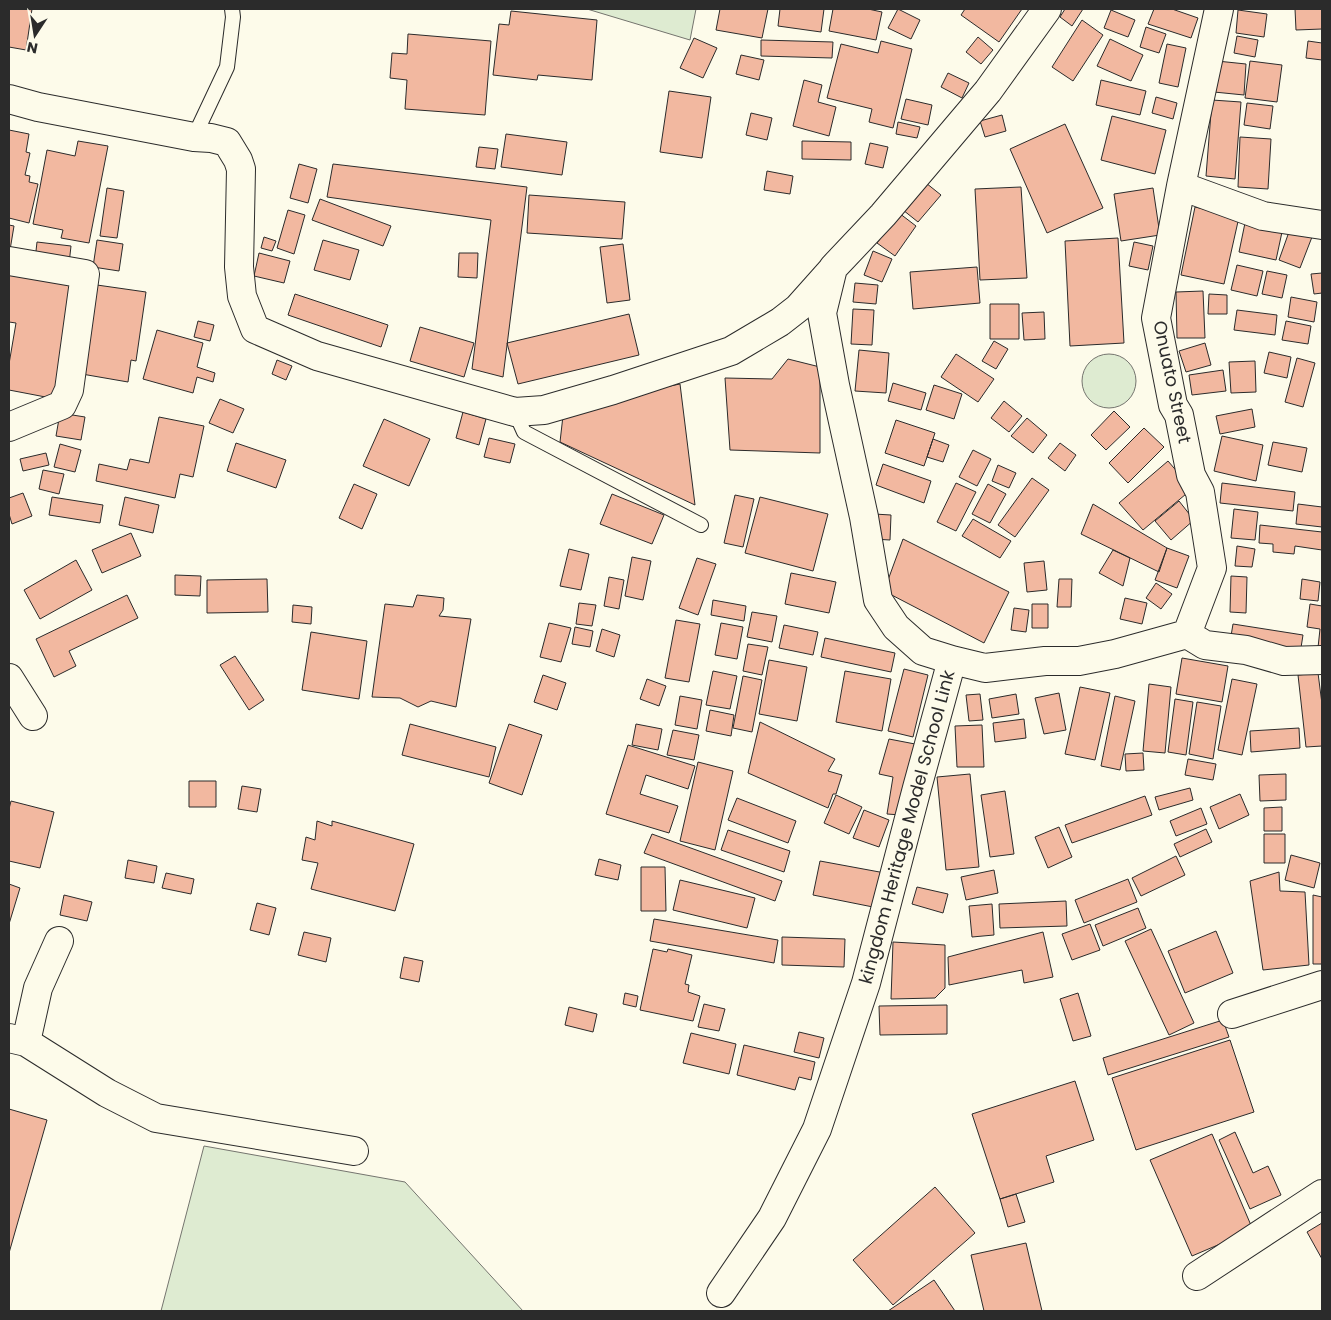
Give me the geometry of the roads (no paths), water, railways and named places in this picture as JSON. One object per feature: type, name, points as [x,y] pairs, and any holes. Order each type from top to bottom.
[{"type":"street","points":[[9,99],[38,107],[227,142],[241,169],[238,267],[242,296],[255,328],[317,356],[515,412],[544,410],[613,390],[731,350],[780,322],[798,308],[883,215],[988,91],[1047,9]]},
{"type":"street","name":"Onuato Street","points":[[1187,634],[1212,568],[1200,492],[1191,475],[1179,415],[1173,405],[1156,318],[1218,9]]},
{"type":"street","points":[[1181,186],[1263,216],[1322,225]]},
{"type":"street","points":[[9,261],[85,274],[69,390],[62,405],[9,427]]},
{"type":"street","name":"kingdom Heritage Model School Link","points":[[721,1293],[772,1218],[818,1130],[866,983],[952,660],[923,651],[896,627],[878,600],[864,517],[834,385],[822,313],[833,268]]},
{"type":"street","points":[[952,660],[985,668],[1045,661],[1079,661],[1159,643],[1187,634],[1205,645],[1246,650],[1284,661],[1322,660]]},
{"type":"street","points":[[9,678],[33,716]]},
{"type":"street","points":[[59,941],[17,1040],[107,1093],[156,1118],[354,1151]]},
{"type":"street","points":[[1232,1014],[1322,985]]},
{"type":"street","points":[[1198,1276],[1322,1194]]},
{"type":"lane","points":[[194,137],[227,67],[233,17],[232,9]]},
{"type":"lane","points":[[515,412],[524,432],[701,525]]}]
